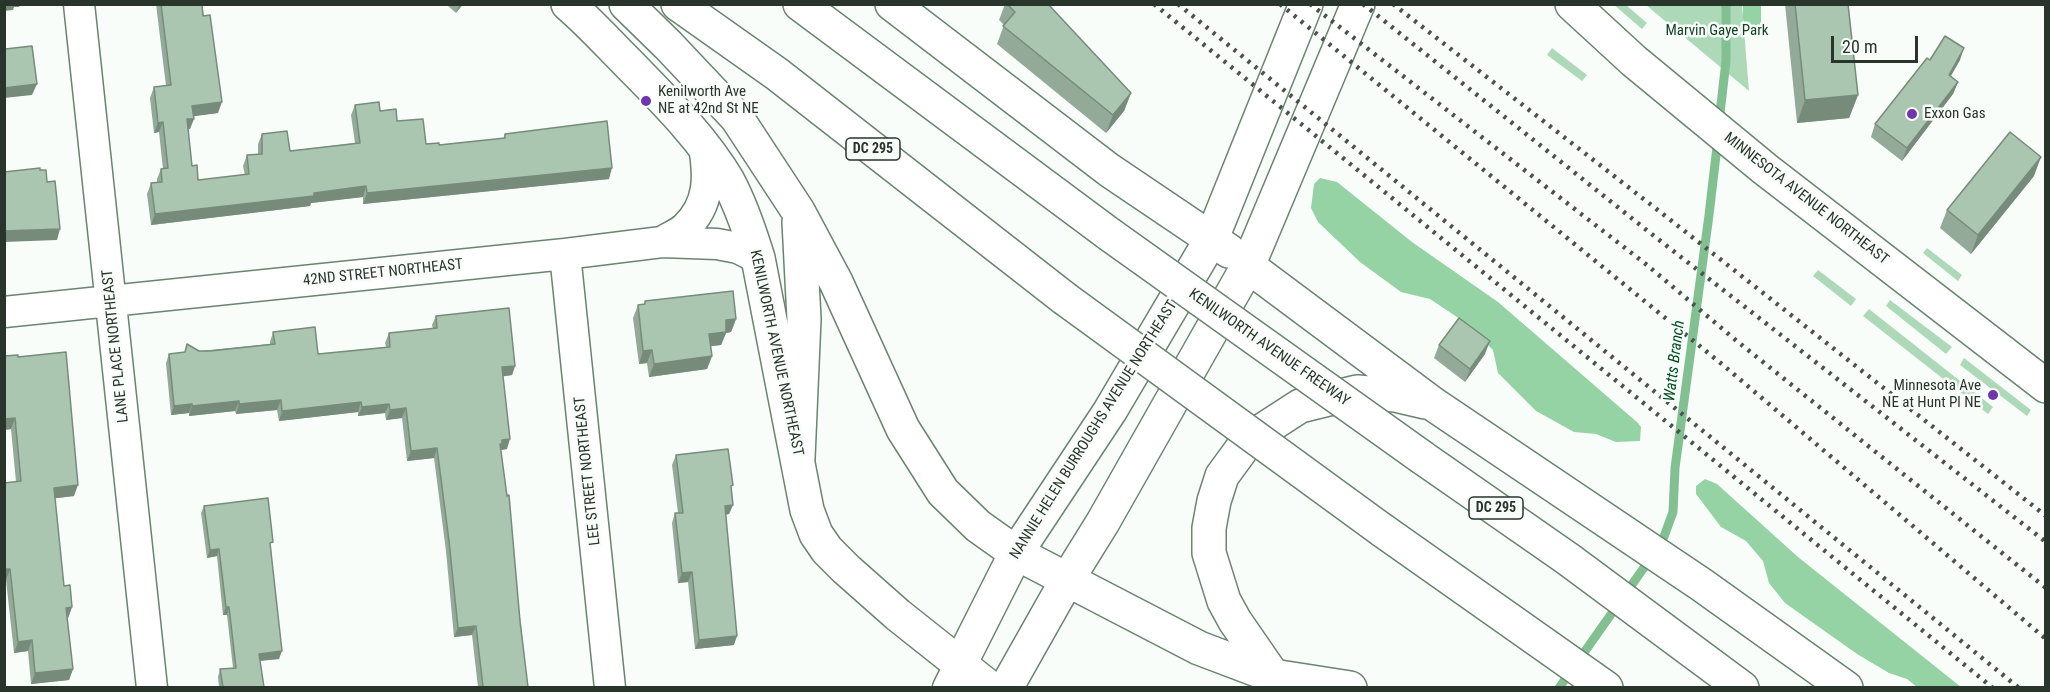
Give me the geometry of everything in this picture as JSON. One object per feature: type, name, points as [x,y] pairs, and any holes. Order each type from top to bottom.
[{"type":"main road","name":"KENILWORTH AVENUE NORTHEAST","points":[[568,4],[644,79],[704,147],[728,182],[747,223],[758,258],[807,510],[816,534],[827,550],[898,615],[954,676],[990,687]]},
{"type":"main road","points":[[626,4],[738,118],[798,211],[836,282],[903,429],[943,492],[978,526],[1016,553],[1199,648],[1273,676],[1350,687]]},
{"type":"main road","name":"DC 295","points":[[678,4],[777,74],[1064,298],[1383,530],[1606,687]]},
{"type":"main road","name":"KENILWORTH AVENUE FREEWAY","points":[[800,4],[1109,234],[1568,559],[1742,687]]},
{"type":"main road","points":[[892,4],[1109,170],[1149,199],[1212,238],[1433,404],[1702,585],[1846,687]]},
{"type":"main road","name":"NANNIE HELEN BURROUGHS AVENUE NORTHEAST","points":[[954,676],[1016,553],[1110,411],[1212,238],[1306,4]]},
{"type":"main road","points":[[1006,687],[1103,522],[1248,266],[1358,4]]},
{"type":"main road","name":"MINNESOTA AVENUE NORTHEAST","points":[[1572,4],[1634,61],[1774,176],[2046,386]]},
{"type":"main road","points":[[798,211],[804,319],[798,458]]},
{"type":"main road","points":[[1273,676],[1234,621],[1224,601],[1209,553],[1209,528],[1222,476],[1249,439],[1300,406],[1357,392],[1395,395],[1433,404]]},
{"type":"street","name":"LANE PLACE NORTHEAST","points":[[80,4],[152,687]]},
{"type":"street","points":[[662,242],[685,228],[698,213],[708,174],[704,147]]},
{"type":"street","name":"42ND STREET NORTHEAST","points":[[4,312],[662,242],[717,244],[738,248],[758,258]]},
{"type":"street","name":"LEE STREET NORTHEAST","points":[[565,254],[610,687]]},
{"type":"green space","points":[[1614,5],[1626,5],[1647,23],[1642,29]]},
{"type":"green space","name":"Marvin Gaye Park","points":[[1646,5],[1742,5],[1749,91]]},
{"type":"green space","points":[[1743,5],[1761,5],[1759,28],[1752,29],[1745,26]]},
{"type":"green space","points":[[1552,48],[1587,75],[1582,81],[1547,55]]},
{"type":"green space","points":[[1320,178],[1337,182],[1412,242],[1498,302],[1638,423],[1641,427],[1640,441],[1616,442],[1596,434],[1574,432],[1536,411],[1498,373],[1493,350],[1463,321],[1430,299],[1401,292],[1360,262],[1318,222],[1311,208],[1314,184]]},
{"type":"green space","points":[[1927,248],[1962,275],[1958,281],[1923,253]]},
{"type":"green space","points":[[1818,270],[1856,299],[1851,306],[1813,276]]},
{"type":"green space","points":[[1890,300],[1952,347],[1946,354],[1886,306]]},
{"type":"green space","points":[[1869,309],[1993,407],[1988,414],[1863,316]]},
{"type":"green space","points":[[1964,358],[2031,410],[2027,416],[1960,365]]},
{"type":"green space","points":[[1705,479],[1717,484],[1798,557],[1961,687],[1917,687],[1907,679],[1889,673],[1857,654],[1785,603],[1769,583],[1763,561],[1746,541],[1721,527],[1696,494],[1696,486]]},
{"type":"building","points":[[161,4],[202,4],[203,16],[210,15],[222,102],[192,106],[194,119],[187,119],[192,166],[197,165],[198,180],[249,174],[247,155],[262,154],[262,134],[287,131],[290,151],[360,143],[355,105],[379,102],[380,111],[396,109],[397,121],[423,119],[426,144],[439,143],[439,145],[505,138],[505,134],[607,121],[612,168],[367,193],[366,186],[314,193],[314,196],[155,214],[151,183],[162,182],[161,169],[168,168],[163,122],[158,123],[154,87],[171,85]]},
{"type":"building","points":[[1007,4],[1048,4],[1131,93],[1113,115],[1003,26],[1015,12]]},
{"type":"building","points":[[1795,4],[1848,4],[1858,95],[1805,100]]},
{"type":"building","points":[[1945,36],[1964,48],[1949,75],[1958,82],[1907,148],[1875,124],[1927,58],[1930,60]]},
{"type":"building","points":[[4,43],[5,49],[32,46],[37,84],[4,88]]},
{"type":"building","points":[[2010,132],[2041,157],[1978,235],[1947,210]]},
{"type":"building","points":[[40,168],[40,170],[46,170],[47,182],[55,181],[60,229],[4,231],[4,172]]},
{"type":"building","points":[[733,291],[736,319],[726,320],[726,332],[709,334],[712,356],[654,364],[652,350],[643,351],[638,305],[645,304],[645,301]]},
{"type":"building","points":[[509,308],[515,366],[502,367],[510,439],[502,440],[500,444],[507,496],[509,495],[528,687],[483,687],[476,626],[458,628],[437,448],[411,451],[406,408],[390,410],[389,404],[362,407],[361,402],[282,411],[281,400],[174,406],[169,354],[185,352],[187,344],[199,351],[210,351],[275,344],[273,332],[315,327],[318,354],[390,347],[389,333],[437,328],[436,316]]},
{"type":"building","points":[[1459,318],[1490,341],[1470,369],[1439,345]]},
{"type":"building","points":[[66,352],[78,485],[54,488],[64,586],[70,585],[72,607],[66,608],[73,669],[35,673],[32,640],[18,642],[10,569],[4,569],[4,483],[21,481],[15,418],[4,419],[4,356],[18,355],[18,357]]},
{"type":"building","points":[[728,449],[733,505],[725,506],[737,636],[699,640],[692,572],[682,573],[675,513],[683,513],[676,455]]},
{"type":"building","points":[[268,498],[273,542],[270,543],[282,651],[259,654],[264,687],[223,687],[220,669],[236,668],[219,549],[210,550],[204,506]]},
{"type":"waterway","name":"Watts Branch","points":[[1719,122],[1726,61],[1726,4]]},
{"type":"waterway","name":"Watts Branch","points":[[1559,688],[1662,542],[1673,512],[1675,468],[1718,138]]},
{"type":"railway","points":[[1154,4],[1993,688]]},
{"type":"railway","points":[[1178,4],[2019,688]]},
{"type":"railway","points":[[1280,4],[1723,365],[2046,639]]},
{"type":"railway","points":[[1310,4],[1647,265],[1738,342],[2046,588]]},
{"type":"railway","points":[[1363,4],[1649,232],[2046,542]]},
{"type":"railway","points":[[1393,4],[2046,516]]},
{"type":"place","name":"Kenilworth Ave NE at 42nd St NE","points":[[646,101]]},
{"type":"place","name":"Exxon Gas","points":[[1912,114]]},
{"type":"place","name":"Minnesota Ave NE at Hunt Pl NE","points":[[1993,395]]}]
